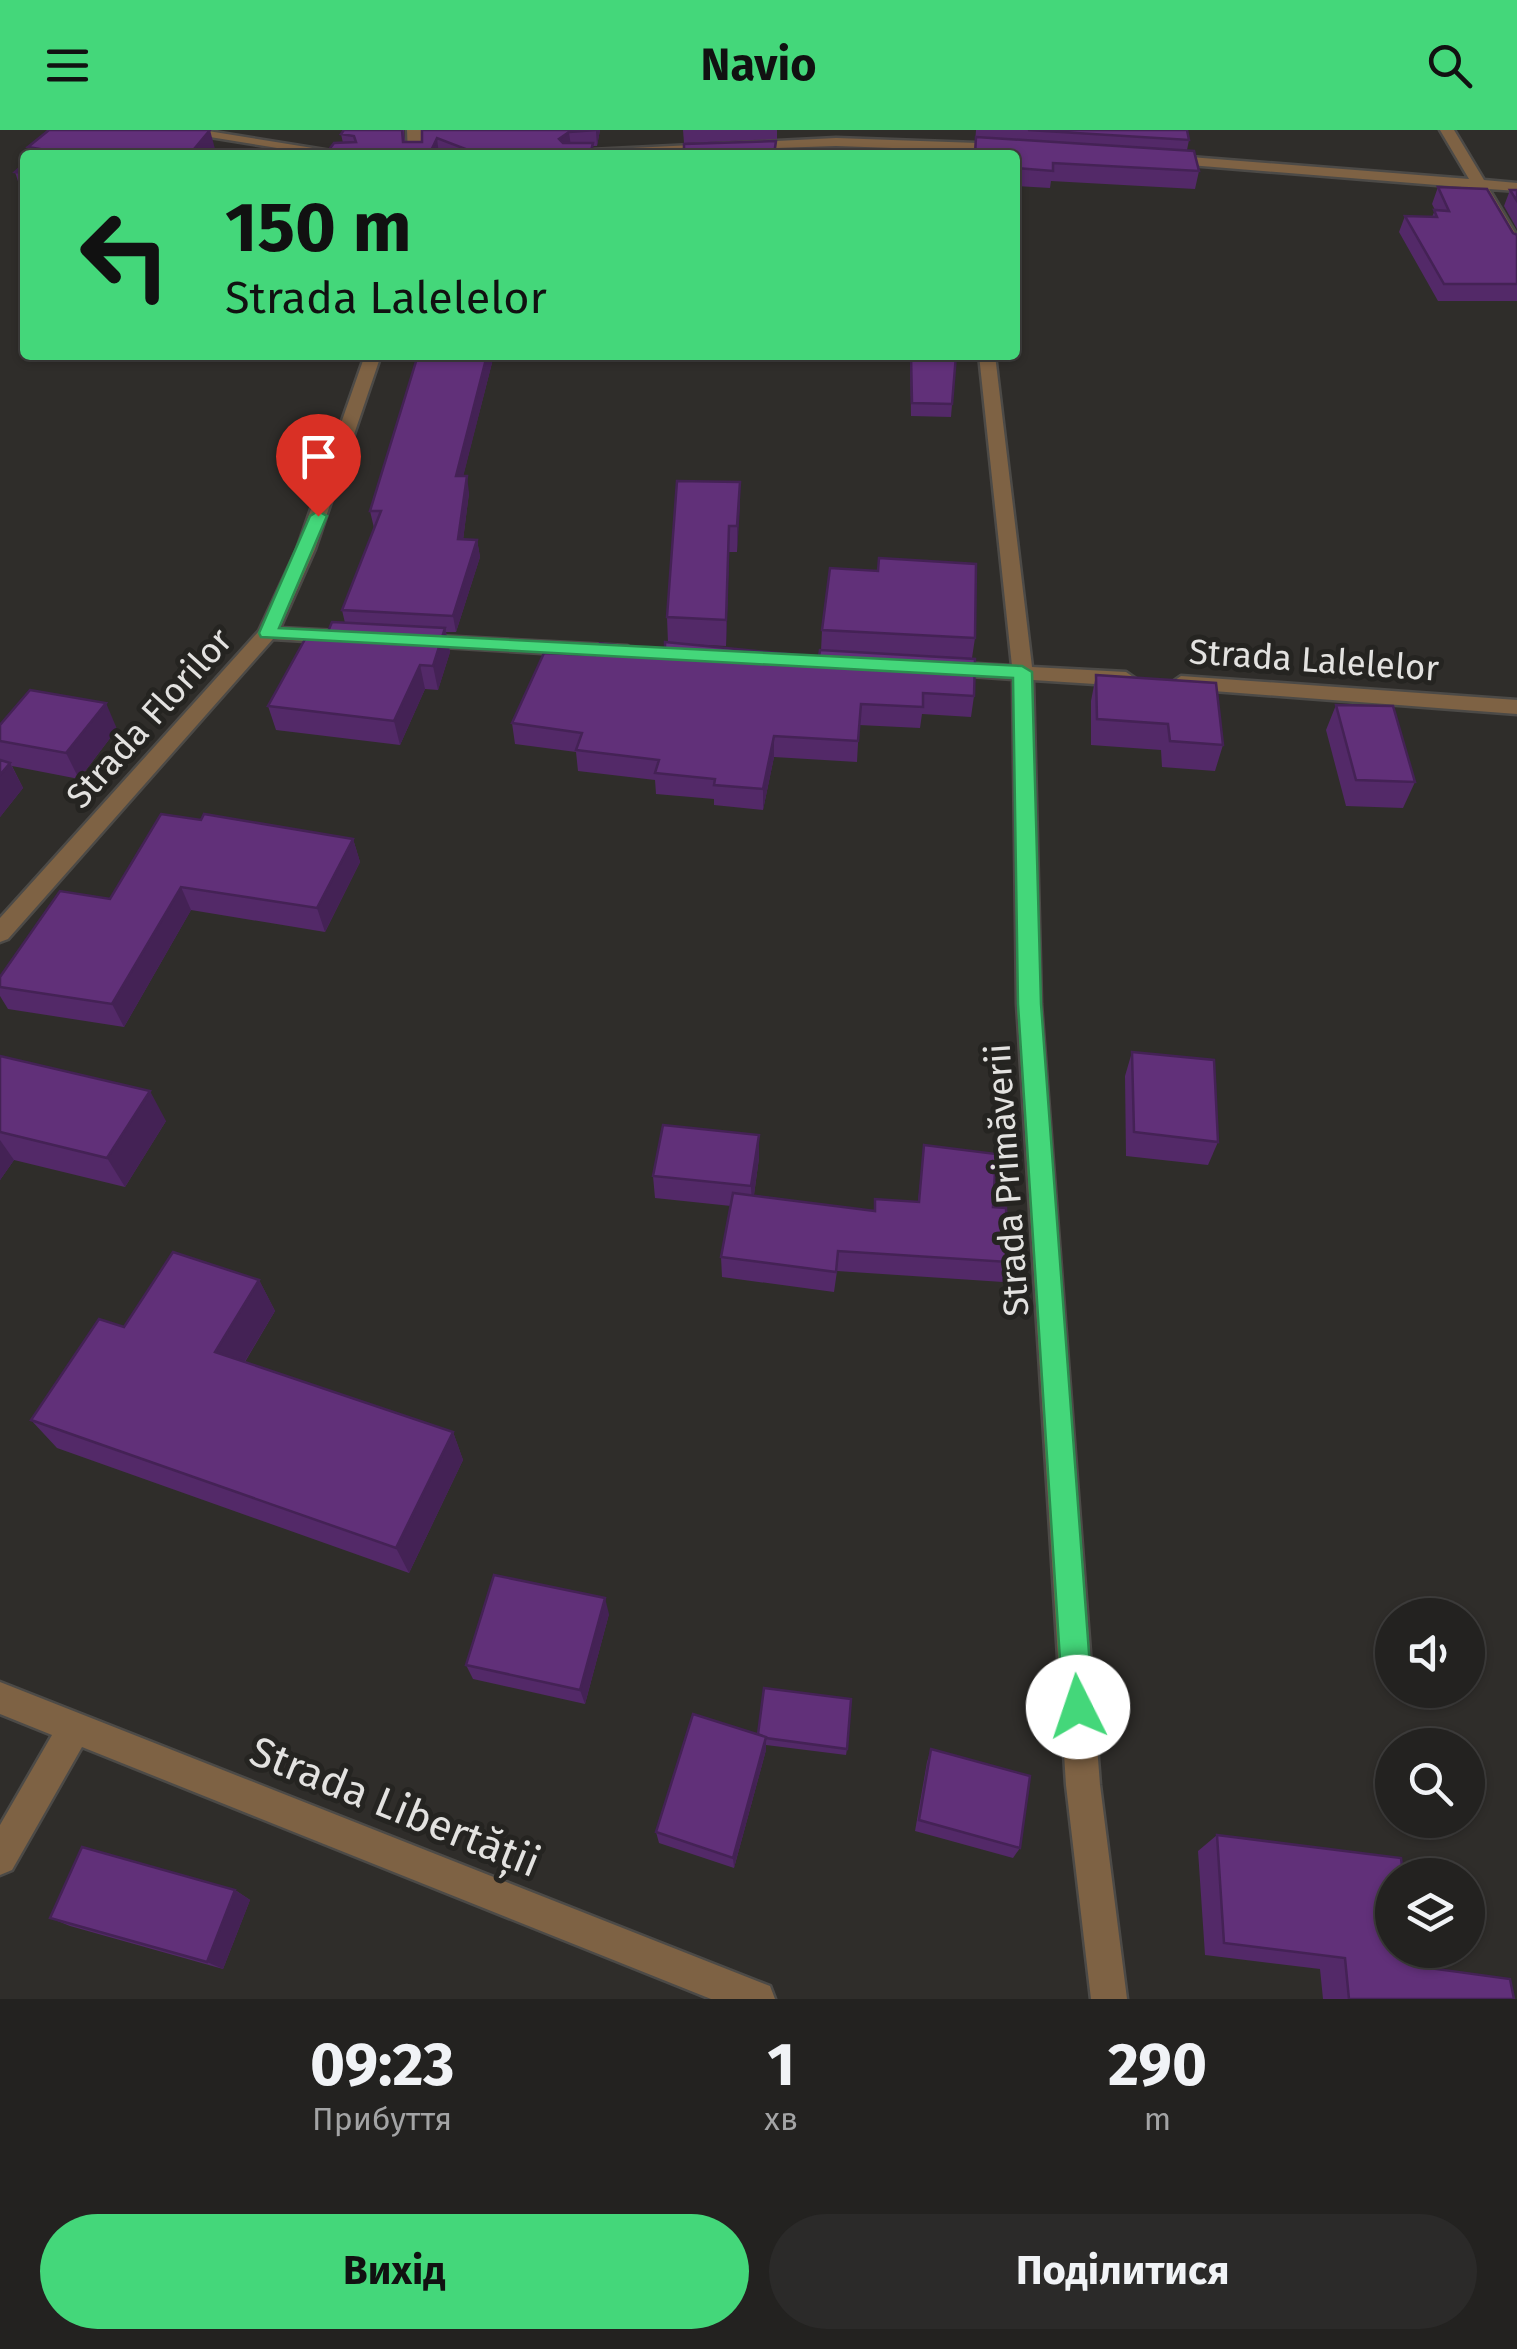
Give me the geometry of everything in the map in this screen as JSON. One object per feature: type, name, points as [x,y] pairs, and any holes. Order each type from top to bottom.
[{"type":"street","points":[[174,130],[314,150]]},
{"type":"street","points":[[1446,130],[1517,248]]},
{"type":"street","points":[[672,150],[836,142],[962,144],[1021,150]]},
{"type":"street","points":[[1156,158],[1517,187]]},
{"type":"street","name":"Strada Florilor","points":[[0,933],[268,633],[306,549],[371,360]]},
{"type":"street","name":"Strada Primăverii","points":[[988,360],[1022,672],[1031,1023],[1083,1785],[1110,1999]]},
{"type":"street","points":[[268,633],[645,653]]},
{"type":"street","name":"Strada Lalelelor","points":[[923,667],[1517,707]]},
{"type":"street","name":"Strada Libertății","points":[[0,1698],[757,1999]]},
{"type":"street","points":[[0,1858],[75,1728]]},
{"type":"building","points":[[49,130],[210,130],[193,150],[28,147]]},
{"type":"building","points":[[344,130],[402,130],[403,142],[422,142],[422,130],[596,130],[569,132],[559,139],[563,143],[593,143],[591,150],[468,150],[437,138],[431,150],[329,150],[334,143],[356,142],[354,136],[341,134]]},
{"type":"building","points":[[1028,130],[1187,130],[1189,140]]},
{"type":"building","points":[[976,137],[1194,151],[1199,171],[1053,163],[1053,171],[1020,168],[1020,150],[975,150]]},
{"type":"building","points":[[776,141],[775,150],[684,150],[684,144]]},
{"type":"building","points":[[1438,187],[1487,189],[1517,235],[1517,284],[1444,284],[1405,216],[1437,217],[1434,210],[1449,211]]},
{"type":"building","points":[[416,360],[486,360],[456,476],[467,476],[458,539],[477,540],[453,616],[342,610],[381,511],[370,511]]},
{"type":"building","points":[[911,360],[956,360],[952,404],[912,403]]},
{"type":"building","points":[[677,481],[740,482],[737,526],[729,526],[726,620],[667,617]]},
{"type":"building","points":[[879,558],[976,564],[975,638],[822,630],[830,568],[878,571]]},
{"type":"building","points":[[332,622],[445,628],[433,666],[420,665],[394,721],[268,706],[309,632],[327,634]]},
{"type":"building","points":[[665,642],[819,657],[820,650],[975,659],[974,696],[923,693],[923,707],[861,704],[858,741],[774,736],[763,789],[714,785],[715,779],[655,773],[659,760],[576,750],[582,733],[512,723],[544,653],[595,655],[600,643],[665,651]]},
{"type":"building","points":[[1096,675],[1216,683],[1223,745],[1170,741],[1168,724],[1097,719]]},
{"type":"building","points":[[30,690],[106,703],[66,753],[0,741],[0,725]]},
{"type":"building","points":[[1336,705],[1393,706],[1415,782],[1356,780]]},
{"type":"building","points":[[0,760],[10,763],[0,775]]},
{"type":"building","points":[[161,814],[201,820],[204,814],[353,839],[317,908],[181,887],[112,1004],[0,987],[0,977],[60,891],[110,899]]},
{"type":"building","points":[[1132,1052],[1214,1060],[1218,1142],[1134,1132]]},
{"type":"building","points":[[0,1056],[150,1091],[107,1158],[0,1132]]},
{"type":"building","points":[[663,1125],[759,1135],[751,1186],[653,1176]]},
{"type":"building","points":[[924,1145],[996,1154],[993,1207],[1006,1208],[1008,1262],[838,1251],[836,1272],[721,1257],[733,1193],[875,1211],[875,1199],[919,1202]]},
{"type":"building","points":[[173,1252],[259,1280],[215,1352],[453,1432],[396,1548],[31,1420],[99,1319],[124,1327]]},
{"type":"building","points":[[494,1575],[605,1598],[580,1690],[466,1665]]},
{"type":"building","points":[[764,1688],[851,1699],[847,1749],[758,1734]]},
{"type":"building","points":[[693,1714],[766,1737],[733,1858],[656,1832]]},
{"type":"building","points":[[931,1749],[1030,1776],[1020,1848],[919,1820]]},
{"type":"building","points":[[1217,1835],[1401,1858],[1375,1858],[1375,1968],[1429,1968],[1510,1979],[1514,1999],[1349,1999],[1345,1958],[1224,1943]]},
{"type":"building","points":[[82,1847],[235,1890],[207,1962],[50,1918]]},
{"type":"route","points":[[318,516],[268,633],[1022,672],[1030,1004],[1078,1707]]}]
